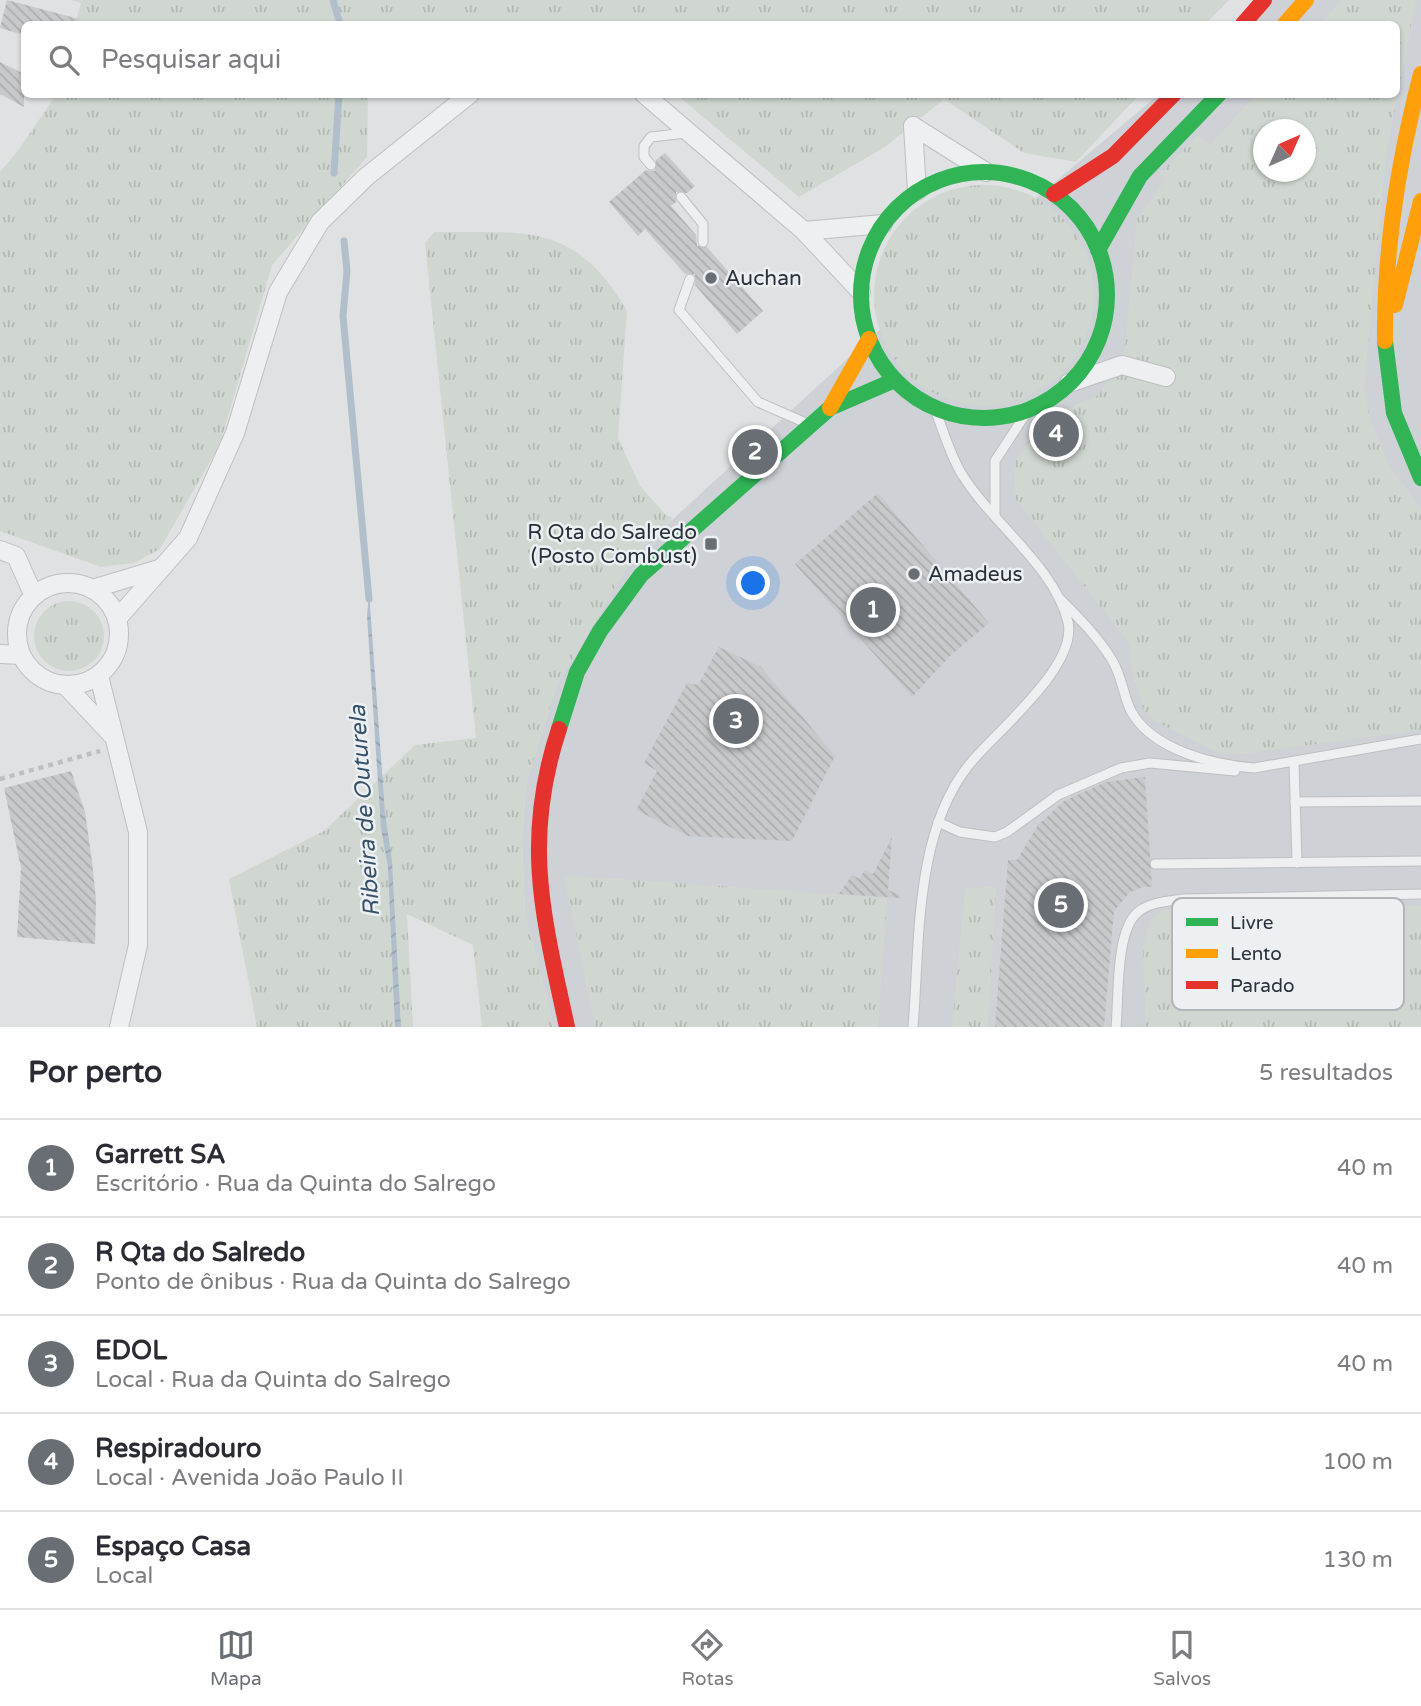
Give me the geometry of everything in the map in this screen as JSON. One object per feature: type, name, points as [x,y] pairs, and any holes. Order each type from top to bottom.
[{"type":"street","points":[[1246,21],[1264,0]]},
{"type":"street","points":[[1288,21],[1306,0]]},
{"type":"street","points":[[1421,74],[1400,150],[1386,235],[1384,351],[1385,376],[1394,416],[1401,439],[1421,478]]},
{"type":"street","points":[[117,619],[188,538],[235,433],[278,292],[320,222],[376,168],[465,98]]},
{"type":"street","points":[[650,98],[804,231],[861,292]]},
{"type":"street","points":[[1054,194],[1113,156],[1170,98]]},
{"type":"street","points":[[1098,250],[1140,176],[1215,98]]},
{"type":"street","points":[[917,191],[914,126],[986,172],[1032,182],[1054,194],[1087,229],[1098,250],[1105,274],[1104,321],[1085,365],[1069,383]]},
{"type":"street","points":[[1400,150],[1421,136]]},
{"type":"street","points":[[986,172],[939,180],[917,191],[883,224],[863,268],[861,292],[869,339],[895,380],[934,407],[981,418],[1006,416],[1029,409],[1069,383],[1122,365],[1166,377]]},
{"type":"street","points":[[1384,351],[1417,231],[1421,201]]},
{"type":"street","points":[[804,231],[883,224]]},
{"type":"street","points":[[830,408],[869,339]]},
{"type":"street","points":[[567,1027],[541,908],[537,841],[547,765],[577,673],[600,631],[641,575],[830,408],[895,380]]},
{"type":"street","points":[[0,550],[16,556],[34,596]]},
{"type":"street","points":[[92,589],[162,568]]},
{"type":"street","points":[[75,583],[92,589],[109,604],[117,619],[118,645],[111,663],[99,676],[84,683],[66,685],[37,675],[21,655],[17,638],[19,620],[34,596],[57,584],[75,583]]},
{"type":"street","points":[[0,628],[19,620]]},
{"type":"street","points":[[0,654],[21,655]]},
{"type":"street","points":[[99,676],[138,832],[138,945],[118,1027]]},
{"type":"street","points":[[66,685],[114,740]]},
{"type":"lane","points":[[652,165],[644,157],[644,146],[651,137],[661,133],[689,133]]},
{"type":"lane","points":[[681,197],[703,224],[703,242]]},
{"type":"lane","points":[[690,279],[680,310],[758,402],[811,425]]},
{"type":"lane","points":[[934,407],[962,475],[1114,663],[1138,723],[1154,736],[1191,755],[1230,766],[1254,768]]},
{"type":"lane","points":[[995,516],[995,461],[1029,409]]},
{"type":"lane","points":[[913,1027],[929,847],[938,822],[967,767],[1032,697],[1063,655],[1069,640],[1068,622],[1054,592]]},
{"type":"lane","points":[[938,822],[960,832],[995,837],[1007,832],[1043,804],[1077,785],[1121,768],[1150,763],[1230,771],[1421,739]]},
{"type":"lane","points":[[1294,762],[1297,863]]},
{"type":"lane","points":[[1295,803],[1421,801]]},
{"type":"lane","points":[[1155,864],[1421,861]]},
{"type":"lane","points":[[1231,898],[1421,894]]},
{"type":"lane","points":[[1116,1027],[1123,939],[1129,922],[1150,905],[1172,901]]},
{"type":"path","points":[[0,779],[114,740]]},
{"type":"shaded area","points":[[1273,0],[1421,0],[1421,905],[1404,913],[1404,898],[1172,898],[1172,1010],[1193,1010],[1156,1027],[554,1027],[525,914],[522,841],[526,784],[557,684],[634,555],[869,339],[1154,98],[1400,98],[1400,21],[1247,21]]},
{"type":"green space","points":[[71,0],[1229,0],[1208,21],[76,21],[81,3]]},
{"type":"green space","points":[[1342,0],[1416,0],[1400,83],[1400,21],[1323,21]]},
{"type":"green space","points":[[54,98],[368,98],[367,157],[272,265],[220,444],[160,549],[134,563],[101,567],[0,531],[0,172]]},
{"type":"green space","points":[[681,98],[1136,98],[1076,162],[1024,153],[944,99],[885,147],[799,197]]},
{"type":"green space","points":[[1253,98],[1397,98],[1386,155],[1364,386],[1370,420],[1389,465],[1421,509],[1421,730],[1242,754],[1221,754],[1153,720],[1143,709],[1130,662],[1130,644],[1014,497],[1015,462],[1025,446],[1069,408],[1099,395],[1125,349],[1137,219],[1166,179],[1160,173],[1197,136],[1211,144]]},
{"type":"green space","points":[[995,185],[1026,193],[1045,203],[1062,217],[1076,234],[1086,253],[1092,273],[1092,317],[1086,337],[1076,356],[1062,373],[1045,387],[1016,401],[973,405],[952,401],[932,392],[914,380],[899,365],[878,327],[874,284],[878,263],[887,243],[899,225],[914,210],[952,189]]},
{"type":"green space","points":[[434,232],[496,232],[546,238],[567,247],[588,261],[608,282],[627,311],[618,438],[640,486],[666,515],[673,518],[634,555],[557,684],[526,784],[522,841],[525,914],[554,1027],[482,1027],[473,945],[407,914],[413,1027],[257,1027],[229,879],[324,831],[415,745],[476,738],[425,243]]},
{"type":"green space","points":[[69,601],[94,611],[104,636],[94,661],[69,671],[44,661],[34,636],[44,611]]},
{"type":"green space","points":[[564,875],[887,898],[878,1027],[595,1027]]},
{"type":"green space","points":[[965,887],[996,887],[988,1027],[952,1027]]},
{"type":"green space","points":[[1404,905],[1421,905],[1421,1027],[1146,1027],[1143,952],[1150,920],[1163,910],[1172,910],[1172,1010],[1404,1010]]},
{"type":"water","points":[[369,592],[385,813],[392,861],[401,1027],[395,1027],[388,868],[381,828],[367,616]]},
{"type":"building","points":[[7,0],[79,19],[21,21],[21,34],[0,28]]},
{"type":"building","points":[[0,62],[21,72],[21,98],[24,98],[24,107],[0,94]]},
{"type":"building","points":[[665,153],[695,186],[687,193],[676,192],[676,202],[671,206],[696,235],[697,246],[707,247],[763,311],[737,334],[695,285],[695,274],[685,274],[645,229],[638,236],[609,202],[646,170],[655,171],[656,160]]},
{"type":"building","points":[[878,493],[989,623],[950,656],[912,697],[795,564]]},
{"type":"building","points":[[719,647],[761,667],[835,756],[792,841],[688,836],[636,810],[657,771],[644,763],[687,683],[698,685]]},
{"type":"building","points":[[71,771],[85,812],[92,861],[96,900],[95,944],[17,937],[21,868],[4,788]]},
{"type":"building","points":[[1145,777],[1152,887],[1142,887],[1130,892],[1114,911],[1104,1027],[995,1027],[1008,860],[1017,860],[1038,825],[1064,801],[1106,782]]},
{"type":"building","points":[[892,837],[888,890],[900,895],[899,898],[839,894],[852,875],[860,879],[865,870],[873,874]]},
{"type":"waterway","points":[[333,0],[339,21]]},
{"type":"waterway","points":[[334,173],[339,98]]},
{"type":"waterway","points":[[344,241],[347,271],[343,316],[369,599]]},
{"type":"traffic: fast","points":[[1098,250],[1140,176],[1215,98]]},
{"type":"traffic: fast","points":[[984,172],[1031,182],[1052,193],[1071,208],[1086,227],[1097,248],[1107,295],[1097,342],[1086,363],[1071,382],[1052,397],[1031,408],[984,418],[937,408],[916,397],[897,382],[882,363],[871,342],[861,295],[871,248],[882,227],[897,208],[916,193],[937,182],[984,172]]},
{"type":"traffic: fast","points":[[1385,341],[1394,413],[1421,478]]},
{"type":"traffic: fast","points":[[559,729],[577,672],[600,631],[641,575],[830,408],[895,380]]},
{"type":"traffic: slow","points":[[1288,21],[1306,0]]},
{"type":"traffic: slow","points":[[1385,341],[1387,273],[1394,206],[1421,74]]},
{"type":"traffic: slow","points":[[1395,305],[1421,201]]},
{"type":"traffic: slow","points":[[830,408],[869,339]]},
{"type":"traffic: jam","points":[[1246,21],[1264,0]]},
{"type":"traffic: jam","points":[[1054,194],[1113,156],[1170,98]]},
{"type":"traffic: jam","points":[[559,729],[541,807],[539,843],[544,913],[567,1027]]},
{"type":"place","name":"Auchan","points":[[711,278]]},
{"type":"place","name":"Respiradouro","points":[[1056,434]]},
{"type":"place","name":"R Qta do Salredo","points":[[755,452]]},
{"type":"place","name":"R Qta do Salredo (Posto Combust)","points":[[711,544]]},
{"type":"place","name":"Amadeus","points":[[914,574]]},
{"type":"place","name":"Garrett SA","points":[[873,610]]},
{"type":"place","name":"EDOL","points":[[736,721]]},
{"type":"place","name":"Espaço Casa","points":[[1061,905]]},
{"type":"water label","name":"Ribeira de Outurela","points":[[364,811]]}]
